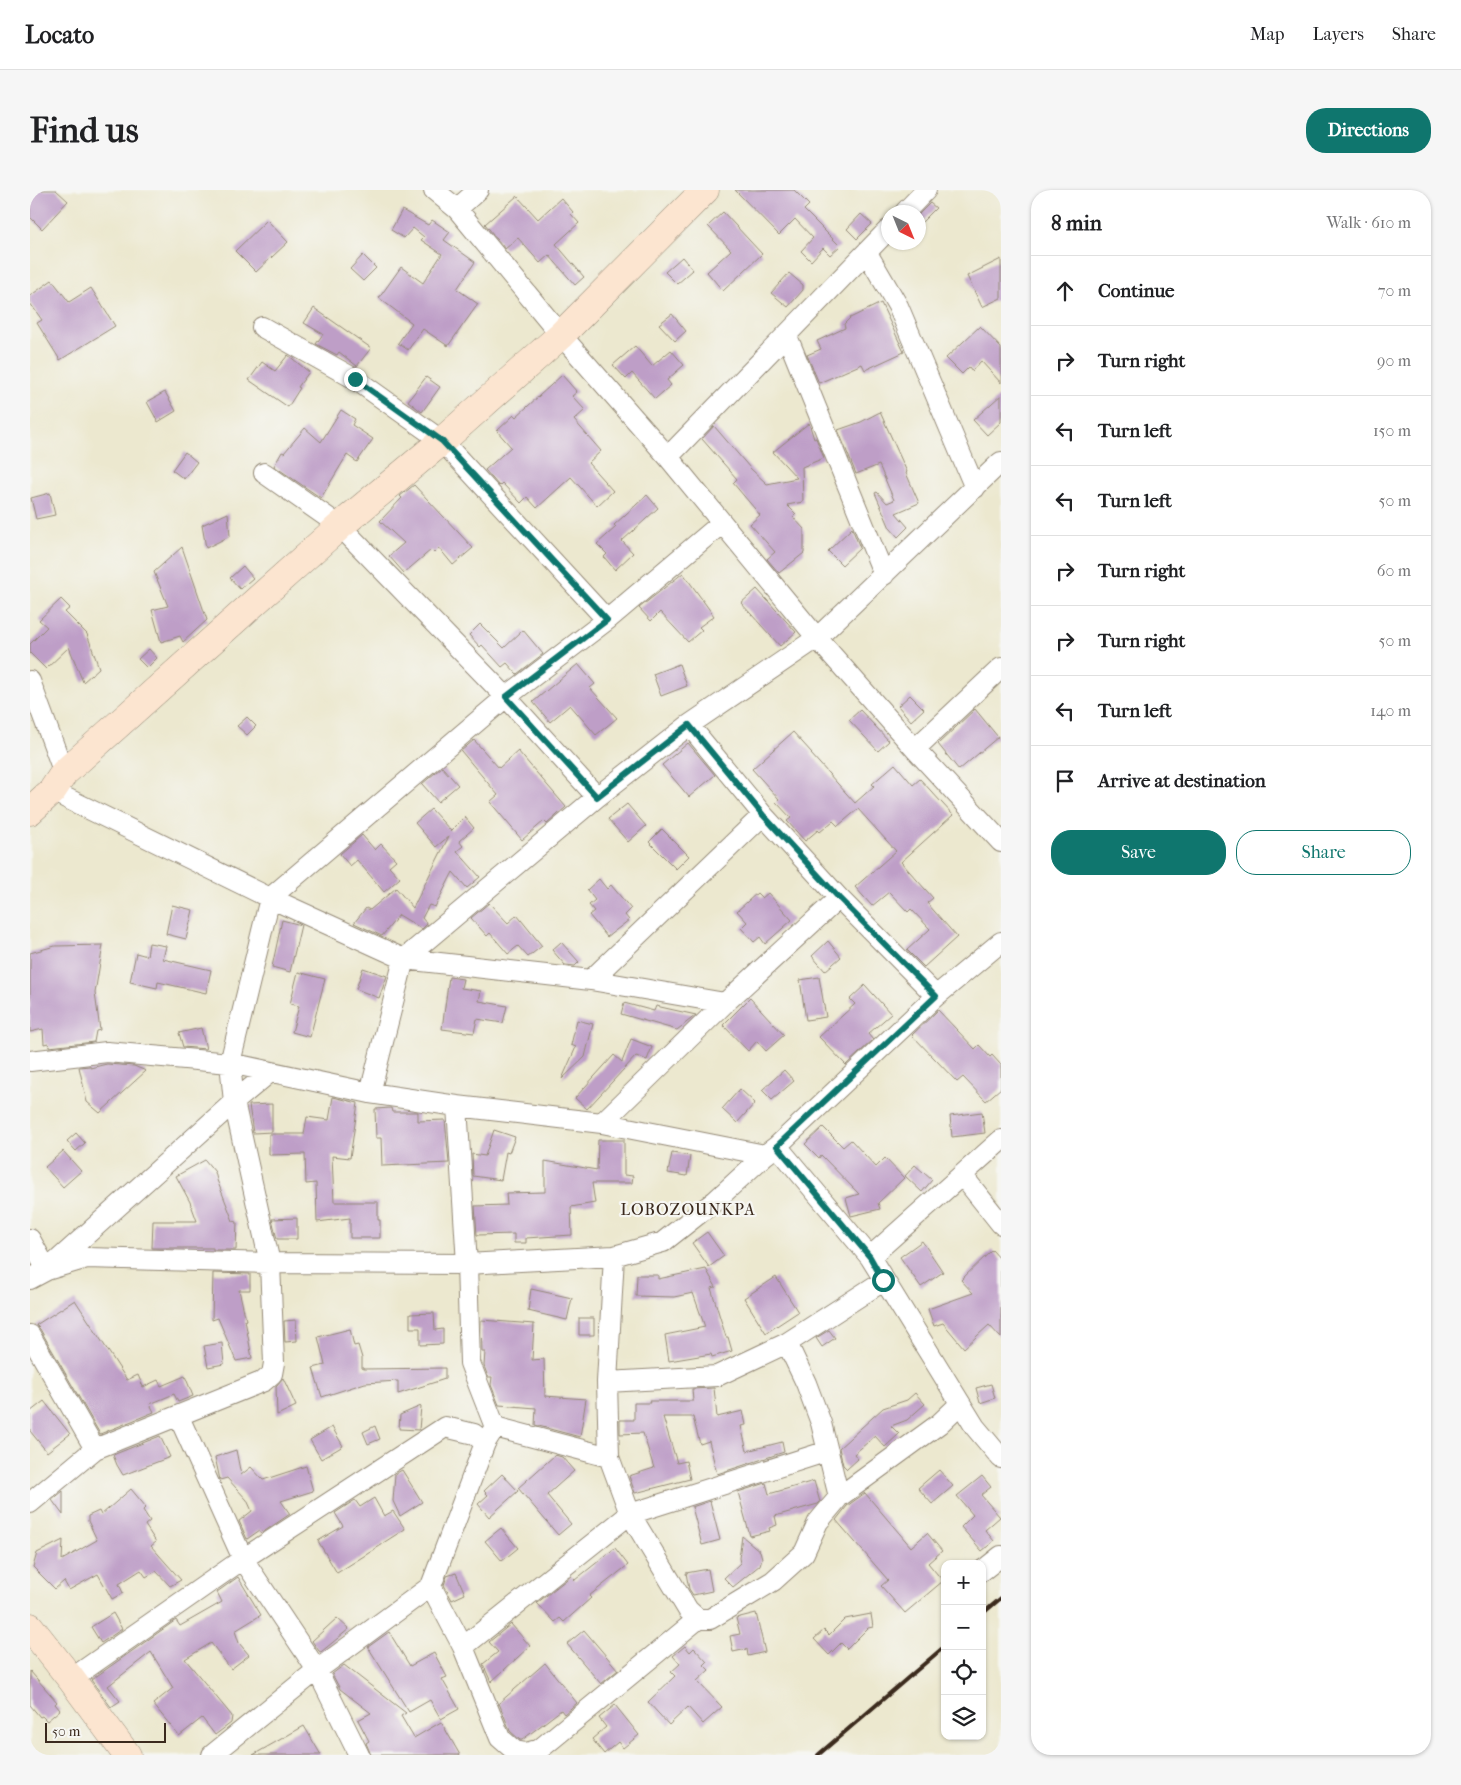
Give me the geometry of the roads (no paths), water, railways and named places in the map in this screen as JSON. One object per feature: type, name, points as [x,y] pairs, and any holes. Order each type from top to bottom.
[{"type":"street","points":[[434,190],[457,209],[561,335],[668,457],[817,638],[915,749],[1001,842]]},
{"type":"street","points":[[457,209],[478,190]]},
{"type":"street","points":[[30,811],[58,782],[340,526],[442,441],[561,335],[705,190]]},
{"type":"street","points":[[912,205],[926,190]]},
{"type":"street","points":[[668,457],[881,238]]},
{"type":"street","points":[[867,254],[898,306],[975,488]]},
{"type":"street","points":[[262,326],[355,379],[442,441],[607,620]]},
{"type":"street","points":[[787,336],[884,575]]},
{"type":"street","points":[[370,1093],[404,959],[597,797],[689,725],[817,638],[1001,462]]},
{"type":"street","points":[[264,473],[340,526],[506,697],[597,797]]},
{"type":"street","points":[[30,1503],[95,1449],[179,1417],[264,1381],[272,1374],[274,1363],[270,1263],[234,1102],[230,1063],[270,898],[506,697],[607,620],[722,523]]},
{"type":"street","points":[[915,749],[1001,668]]},
{"type":"street","points":[[30,681],[58,782],[270,898],[404,959],[591,980],[726,1003]]},
{"type":"street","points":[[689,725],[763,815],[839,898],[936,996]]},
{"type":"street","points":[[591,980],[763,815]]},
{"type":"street","points":[[602,1123],[726,1003],[839,898]]},
{"type":"street","points":[[36,1277],[86,1258],[270,1263],[467,1264],[614,1256],[663,1242],[714,1202],[936,996],[1001,942]]},
{"type":"street","points":[[30,1061],[107,1052],[230,1063],[370,1093],[457,1106],[602,1123],[771,1151],[870,1257],[975,1428],[1001,1458]]},
{"type":"street","points":[[36,1277],[270,1072]]},
{"type":"street","points":[[212,1755],[318,1670],[431,1586],[490,1435],[470,1363],[467,1264],[457,1106]]},
{"type":"street","points":[[870,1257],[1001,1140]]},
{"type":"street","points":[[962,1175],[1001,1224]]},
{"type":"street","points":[[30,1239],[36,1277]]},
{"type":"street","points":[[614,1256],[607,1382],[609,1457],[630,1514],[688,1610],[698,1619]]},
{"type":"street","points":[[607,1382],[717,1376],[787,1343],[883,1280]]},
{"type":"street","points":[[30,1336],[95,1449]]},
{"type":"street","points":[[787,1343],[822,1423],[839,1497]]},
{"type":"street","points":[[431,1586],[463,1647],[500,1738],[515,1751],[526,1753],[540,1749],[698,1619],[710,1619],[779,1575],[804,1553],[818,1522],[839,1497],[939,1424],[960,1404]]},
{"type":"street","points":[[179,1417],[243,1559],[318,1670],[360,1755]]},
{"type":"street","points":[[71,1679],[243,1559],[445,1427],[474,1434],[490,1435],[609,1457]]},
{"type":"street","points":[[463,1647],[630,1514],[828,1451]]},
{"type":"street","points":[[986,1568],[1001,1556]]},
{"type":"street","points":[[30,1627],[127,1755]]},
{"type":"railway","points":[[986,1611],[1001,1598]]},
{"type":"railway","points":[[818,1755],[941,1649]]},
{"type":"district","name":"LOBOZOUNKPA","points":[[688,1209]]}]
